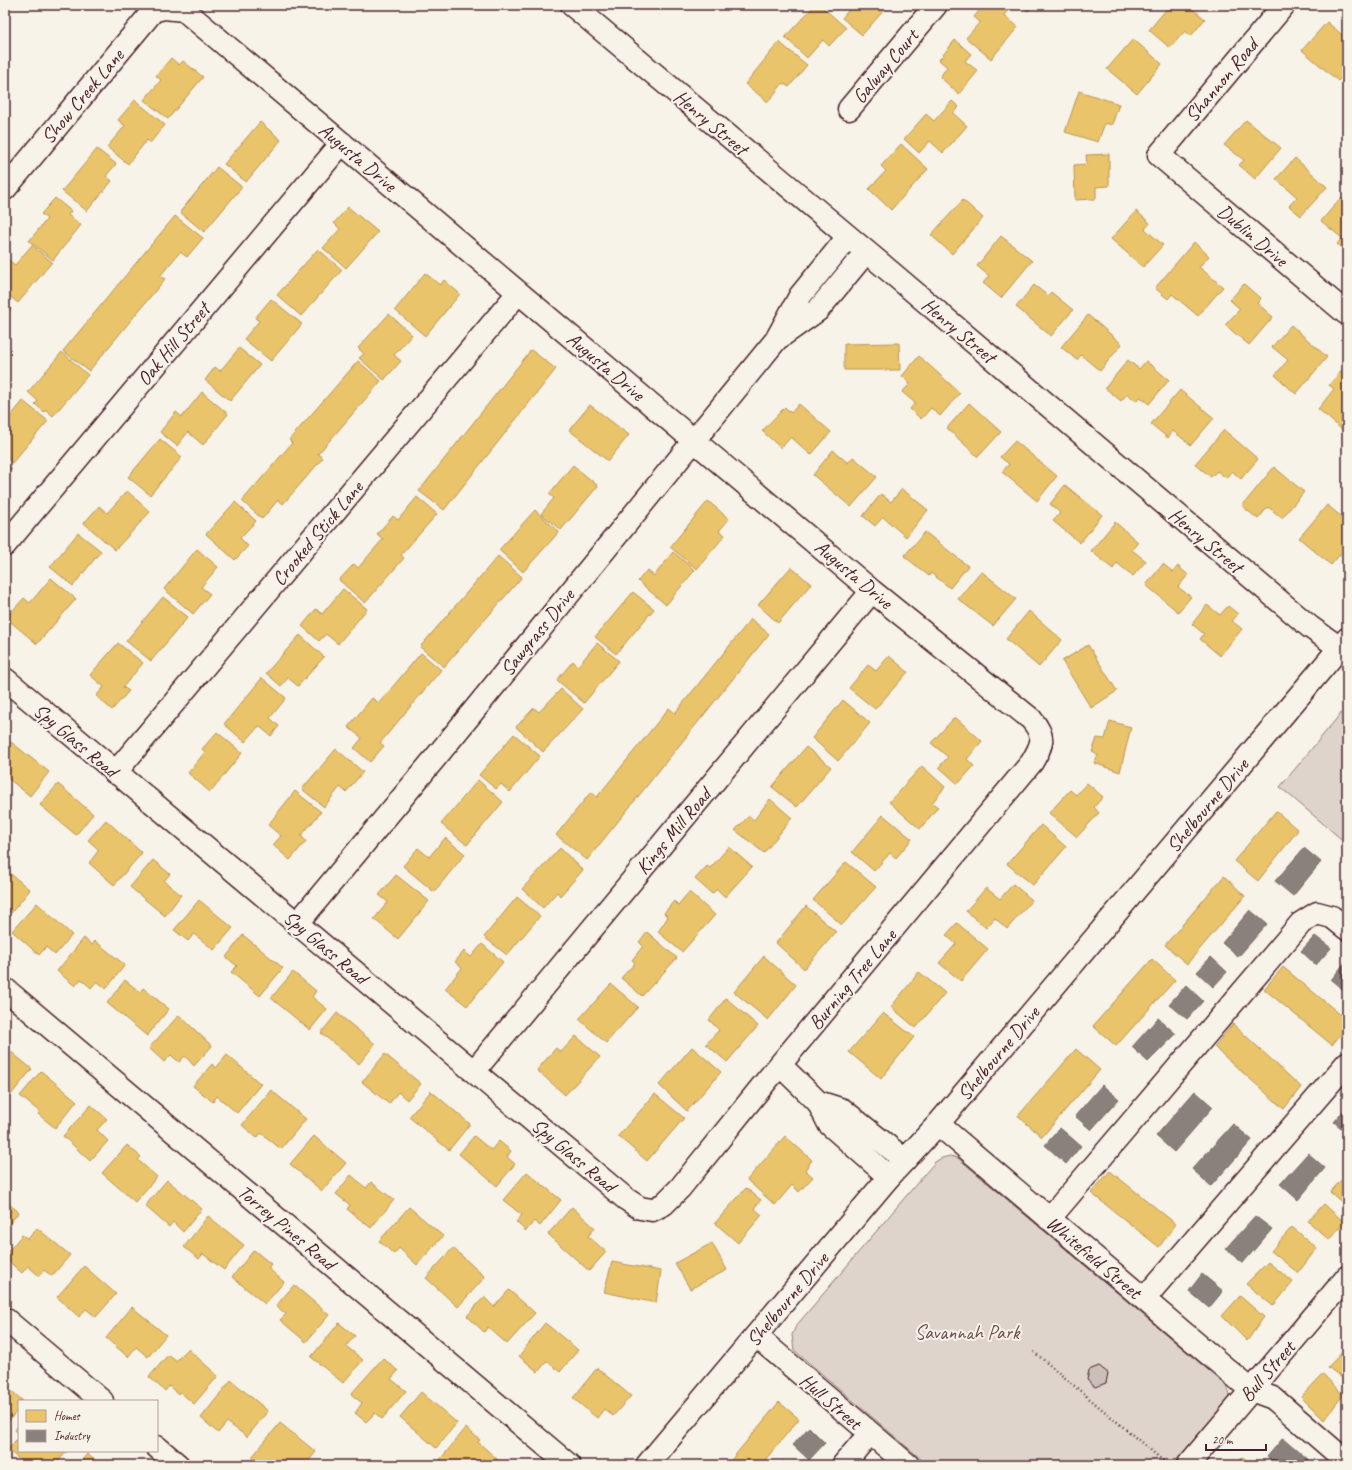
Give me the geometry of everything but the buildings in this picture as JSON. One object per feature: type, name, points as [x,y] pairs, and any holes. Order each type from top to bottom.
[{"type":"street","name":"Henry Street","points":[[572,5],[1304,622],[1345,647]]},
{"type":"street","name":"Galway Court","points":[[849,109],[936,5]]},
{"type":"street","name":"Shannon Road","points":[[1159,155],[1284,5]]},
{"type":"street","name":"Augusta Drive","points":[[164,8],[184,10],[872,590],[1031,719],[1042,736]]},
{"type":"street","name":"Show Creek Lane","points":[[5,189],[153,11],[164,8]]},
{"type":"street","name":"Oak Hill Street","points":[[5,545],[342,143]]},
{"type":"street","name":"Dublin Drive","points":[[1159,155],[1347,314]]},
{"type":"street","name":"Sawgrass Drive","points":[[297,924],[441,751],[776,340],[800,296],[848,237]]},
{"type":"street","name":"Sawgrass Drive","points":[[776,340],[818,310],[866,252]]},
{"type":"street","name":"Crooked Stick Lane","points":[[115,773],[518,293]]},
{"type":"street","name":"Kings Mill Road","points":[[475,1070],[872,590]]},
{"type":"street","name":"Shelbourne Drive","points":[[647,1465],[890,1177],[938,1124],[1345,647]]},
{"type":"street","name":"Spy Glass Road","points":[[5,679],[115,773],[475,1070],[626,1199],[640,1208],[649,1210]]},
{"type":"street","name":"Burning Tree Lane","points":[[649,1210],[664,1204],[680,1188],[780,1065],[1032,762],[1042,743],[1042,736]]},
{"type":"street","points":[[1049,1219],[1301,923],[1316,913],[1332,917],[1347,929]]},
{"type":"street","name":"Torrey Pines Road","points":[[5,989],[569,1465]]},
{"type":"street","points":[[1144,1299],[1347,1063]]},
{"type":"street","points":[[780,1065],[818,1102],[829,1124],[890,1177]]},
{"type":"street","points":[[818,1102],[843,1110],[905,1160]]},
{"type":"street","name":"Whitefield Street","points":[[938,1124],[1251,1390]]},
{"type":"street","name":"Bull Street","points":[[1188,1465],[1347,1277]]},
{"type":"street","points":[[5,1319],[101,1400]]},
{"type":"street","name":"Hull Street","points":[[756,1336],[908,1465]]},
{"type":"street","points":[[1251,1390],[1273,1398],[1347,1462]]},
{"type":"street","points":[[843,1465],[870,1434]]},
{"type":"street","points":[[158,1448],[178,1465]]},
{"type":"path","points":[[1034,1352],[1164,1462]]},
{"type":"green space","points":[[1347,706],[1347,844],[1280,787]]},
{"type":"green space","name":"Savannah Park","points":[[950,1156],[958,1158],[1227,1386],[1230,1395],[1228,1403],[1175,1465],[928,1465],[794,1350],[792,1335],[796,1326],[935,1162]]}]
